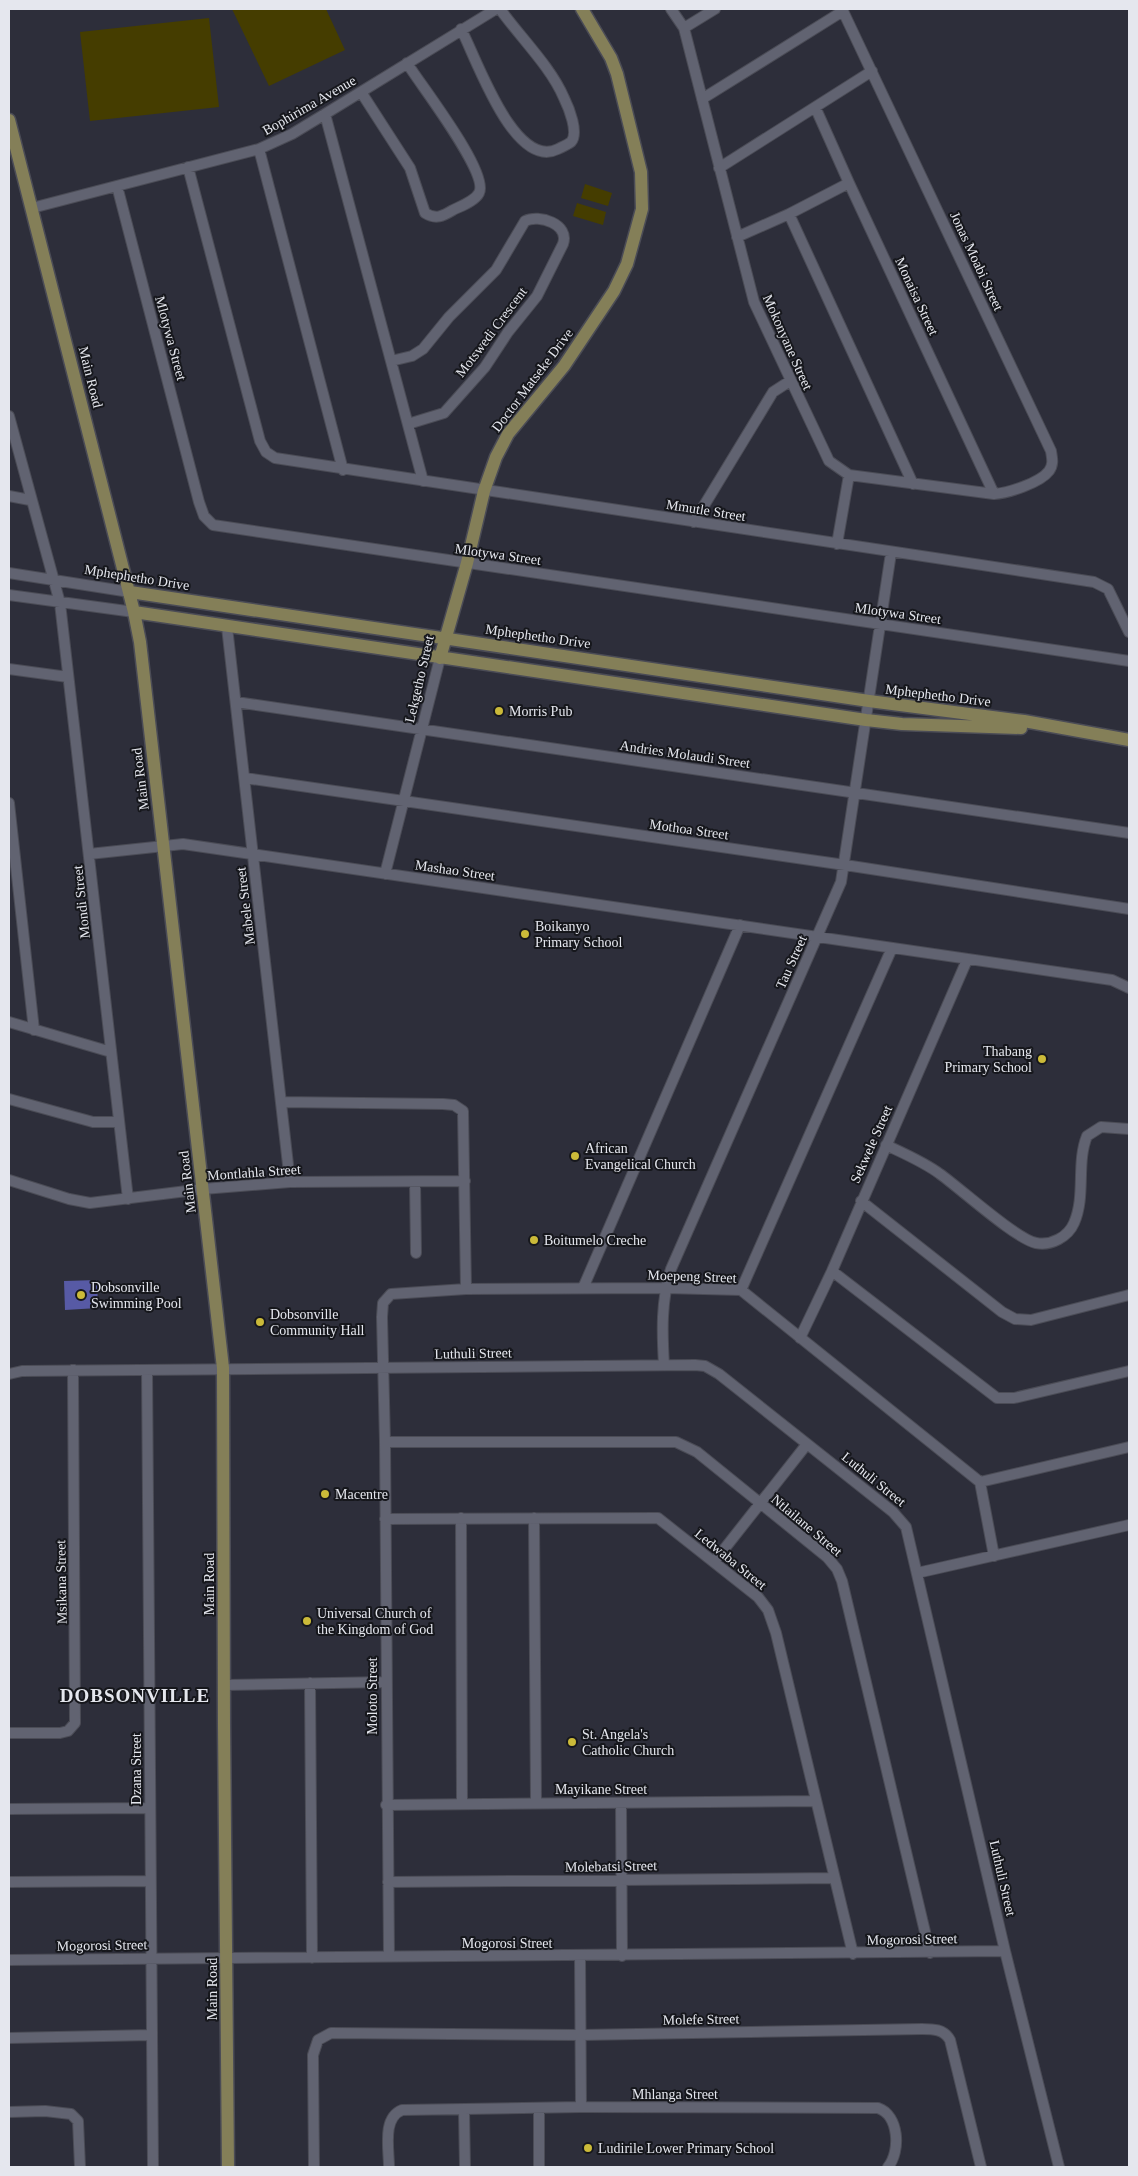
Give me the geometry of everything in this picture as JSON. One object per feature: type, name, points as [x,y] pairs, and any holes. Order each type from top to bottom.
[{"type":"street","name":"Bophirima Avenue","points":[[32,208],[259,149],[292,134],[326,114],[496,9]]},
{"type":"street","points":[[461,29],[494,100],[505,119],[521,138],[542,153],[566,146],[572,141],[574,133],[564,98],[536,55],[520,37],[500,9]]},
{"type":"street","name":"Doctor Matseke Drive","points":[[484,491],[496,457],[508,434],[564,366],[614,291],[627,264],[642,209],[641,172],[617,74],[611,58],[583,9]]},
{"type":"street","name":"Mokonyane Street","points":[[671,9],[684,28],[757,308],[829,461],[848,475],[994,494]]},
{"type":"street","points":[[684,28],[715,9]]},
{"type":"street","points":[[702,100],[842,10]]},
{"type":"street","name":"Jonas Moabi Street","points":[[842,10],[1051,451],[1052,462],[1046,474],[1017,489],[994,494]]},
{"type":"street","points":[[361,92],[410,168],[425,213],[434,217],[441,217],[472,200],[479,193],[480,185],[468,155],[448,121],[406,63]]},
{"type":"street","points":[[720,168],[816,109],[872,71]]},
{"type":"street","name":"Monaisa Street","points":[[816,109],[994,494]]},
{"type":"street","points":[[326,114],[423,481]]},
{"type":"street","name":"Main Road","points":[[9,121],[134,612],[224,1368],[224,1684],[228,2167]]},
{"type":"street","points":[[259,149],[343,470]]},
{"type":"street","name":"Mmutle Street","points":[[188,167],[260,441],[266,452],[275,458],[343,470],[1099,584],[1110,592],[1129,632]]},
{"type":"street","points":[[737,237],[789,214],[849,183]]},
{"type":"street","name":"Mlotywa Street","points":[[117,186],[199,502],[207,521],[222,528],[1129,661]]},
{"type":"street","points":[[789,214],[913,484]]},
{"type":"street","name":"Motswedi Crescent","points":[[391,361],[412,356],[423,349],[449,317],[496,270],[525,221],[534,218],[553,223],[562,229],[565,236],[563,244],[536,296],[508,332],[485,367],[444,413],[408,424]]},
{"type":"street","points":[[694,522],[773,392],[790,381]]},
{"type":"street","name":"Mondi Street","points":[[9,416],[12,437],[60,603],[128,1199]]},
{"type":"street","points":[[837,544],[848,475]]},
{"type":"street","name":"Lekgetho Street","points":[[385,874],[423,729],[444,638],[467,563],[484,491]]},
{"type":"street","points":[[9,496],[30,500]]},
{"type":"street","name":"Tau Street","points":[[664,1365],[662,1333],[665,1288],[671,1269],[838,891],[845,865],[891,553]]},
{"type":"street","name":"Mphephetho Drive","points":[[9,573],[869,701],[1016,720],[1129,740]]},
{"type":"street","name":"Mphephetho Drive","points":[[9,595],[866,720],[937,726],[1062,728]]},
{"type":"street","name":"Mabele Street","points":[[228,626],[290,1182]]},
{"type":"street","points":[[9,669],[68,677]]},
{"type":"street","name":"Andries Molaudi Street","points":[[236,702],[1129,833]]},
{"type":"street","name":"Mothoa Street","points":[[245,778],[845,865],[1129,909]]},
{"type":"street","points":[[9,803],[34,1030]]},
{"type":"street","name":"Mashao Street","points":[[89,854],[183,844],[1112,980],[1129,988]]},
{"type":"street","points":[[583,1288],[740,926]]},
{"type":"street","points":[[741,1290],[892,948]]},
{"type":"street","name":"Sekwele Street","points":[[800,1338],[832,1271],[967,960]]},
{"type":"street","points":[[9,1022],[111,1052]]},
{"type":"street","points":[[9,1099],[93,1122],[120,1122]]},
{"type":"street","points":[[281,1102],[454,1105],[463,1111],[466,1289]]},
{"type":"street","points":[[886,1145],[940,1173],[1025,1239],[1045,1244],[1061,1238],[1069,1231],[1076,1219],[1083,1152],[1087,1136],[1101,1127],[1129,1129]]},
{"type":"street","name":"Montlahla Street","points":[[9,1180],[79,1201],[90,1202],[203,1189],[290,1182],[465,1181]]},
{"type":"street","points":[[415,1182],[416,1253]]},
{"type":"street","points":[[861,1201],[1002,1312],[1015,1319],[1031,1320],[1129,1295]]},
{"type":"street","points":[[832,1271],[997,1398],[1014,1398],[1129,1371]]},
{"type":"street","name":"Moepeng Street","points":[[397,1292],[466,1289],[583,1288],[741,1290],[980,1482]]},
{"type":"street","name":"Moloto Street","points":[[389,1957],[386,1804],[383,1303],[386,1298],[397,1292]]},
{"type":"street","name":"Luthuli Street","points":[[9,1374],[22,1371],[224,1368],[696,1365],[712,1369],[902,1520],[909,1536],[1005,1952],[1059,2167]]},
{"type":"street","name":"Msikana Street","points":[[9,1733],[60,1733],[68,1731],[75,1722],[73,1370]]},
{"type":"street","name":"Dzana Street","points":[[147,1370],[153,2167]]},
{"type":"street","name":"Ntlailane Street","points":[[385,1442],[676,1442],[697,1452],[827,1556],[837,1569],[842,1581],[930,1953]]},
{"type":"street","points":[[714,1562],[807,1444]]},
{"type":"street","points":[[994,1556],[980,1482],[1129,1447]]},
{"type":"street","points":[[461,1518],[462,1803]]},
{"type":"street","points":[[534,1518],[536,1803]]},
{"type":"street","name":"Ledwaba Street","points":[[385,1519],[658,1518],[758,1597],[771,1616],[853,1954]]},
{"type":"street","points":[[917,1573],[1129,1525]]},
{"type":"street","points":[[224,1684],[386,1682]]},
{"type":"street","points":[[310,1683],[312,1958]]},
{"type":"street","name":"Mayikane Street","points":[[386,1804],[621,1804],[815,1801]]},
{"type":"street","points":[[621,1804],[622,1956]]},
{"type":"street","points":[[9,1808],[149,1808]]},
{"type":"street","name":"Molebatsi Street","points":[[388,1882],[834,1878]]},
{"type":"street","points":[[9,1882],[150,1881]]},
{"type":"street","name":"Mogorosi Street","points":[[9,1960],[1005,1952]]},
{"type":"street","points":[[580,1956],[581,2107]]},
{"type":"street","name":"Molefe Street","points":[[314,2167],[313,2055],[318,2040],[331,2033],[580,2035],[922,2028],[941,2031],[947,2035],[953,2047],[981,2167]]},
{"type":"street","points":[[9,2038],[151,2035]]},
{"type":"street","name":"Mhlanga Street","points":[[389,2167],[390,2123],[395,2113],[402,2110],[581,2107],[878,2108],[886,2111],[892,2122],[896,2151],[888,2167]]},
{"type":"street","points":[[539,2108],[539,2167]]},
{"type":"street","points":[[464,2110],[465,2167]]},
{"type":"street","points":[[9,2112],[64,2112],[71,2114],[78,2121],[80,2167]]},
{"type":"shaded area","points":[[232,9],[326,9],[345,50],[269,86]]},
{"type":"shaded area","points":[[209,18],[219,107],[90,121],[80,32]]},
{"type":"shaded area","points":[[585,184],[612,193],[608,206],[581,198]]},
{"type":"shaded area","points":[[577,203],[606,212],[603,225],[573,216]]},
{"type":"shaded area","name":"Dobsonville Swimming Pool","points":[[97,1280],[98,1308],[65,1310],[64,1281]]},
{"type":"place","name":"Morris Pub","points":[[499,711]]},
{"type":"place","name":"Boikanyo Primary School","points":[[525,934]]},
{"type":"place","name":"Thabang Primary School","points":[[1042,1059]]},
{"type":"place","name":"African Evangelical Church","points":[[575,1156]]},
{"type":"place","name":"Boitumelo Creche","points":[[534,1240]]},
{"type":"place","name":"Dobsonville Swimming Pool","points":[[81,1295]]},
{"type":"place","name":"Dobsonville Community Hall","points":[[260,1322]]},
{"type":"place","name":"Macentre","points":[[325,1494]]},
{"type":"place","name":"Universal Church of the Kingdom of God","points":[[307,1621]]},
{"type":"place","name":"St. Angela's Catholic Church","points":[[572,1742]]},
{"type":"place","name":"Ludirile Lower Primary School","points":[[588,2148]]},
{"type":"district","name":"DOBSONVILLE","points":[[135,1695]]}]
